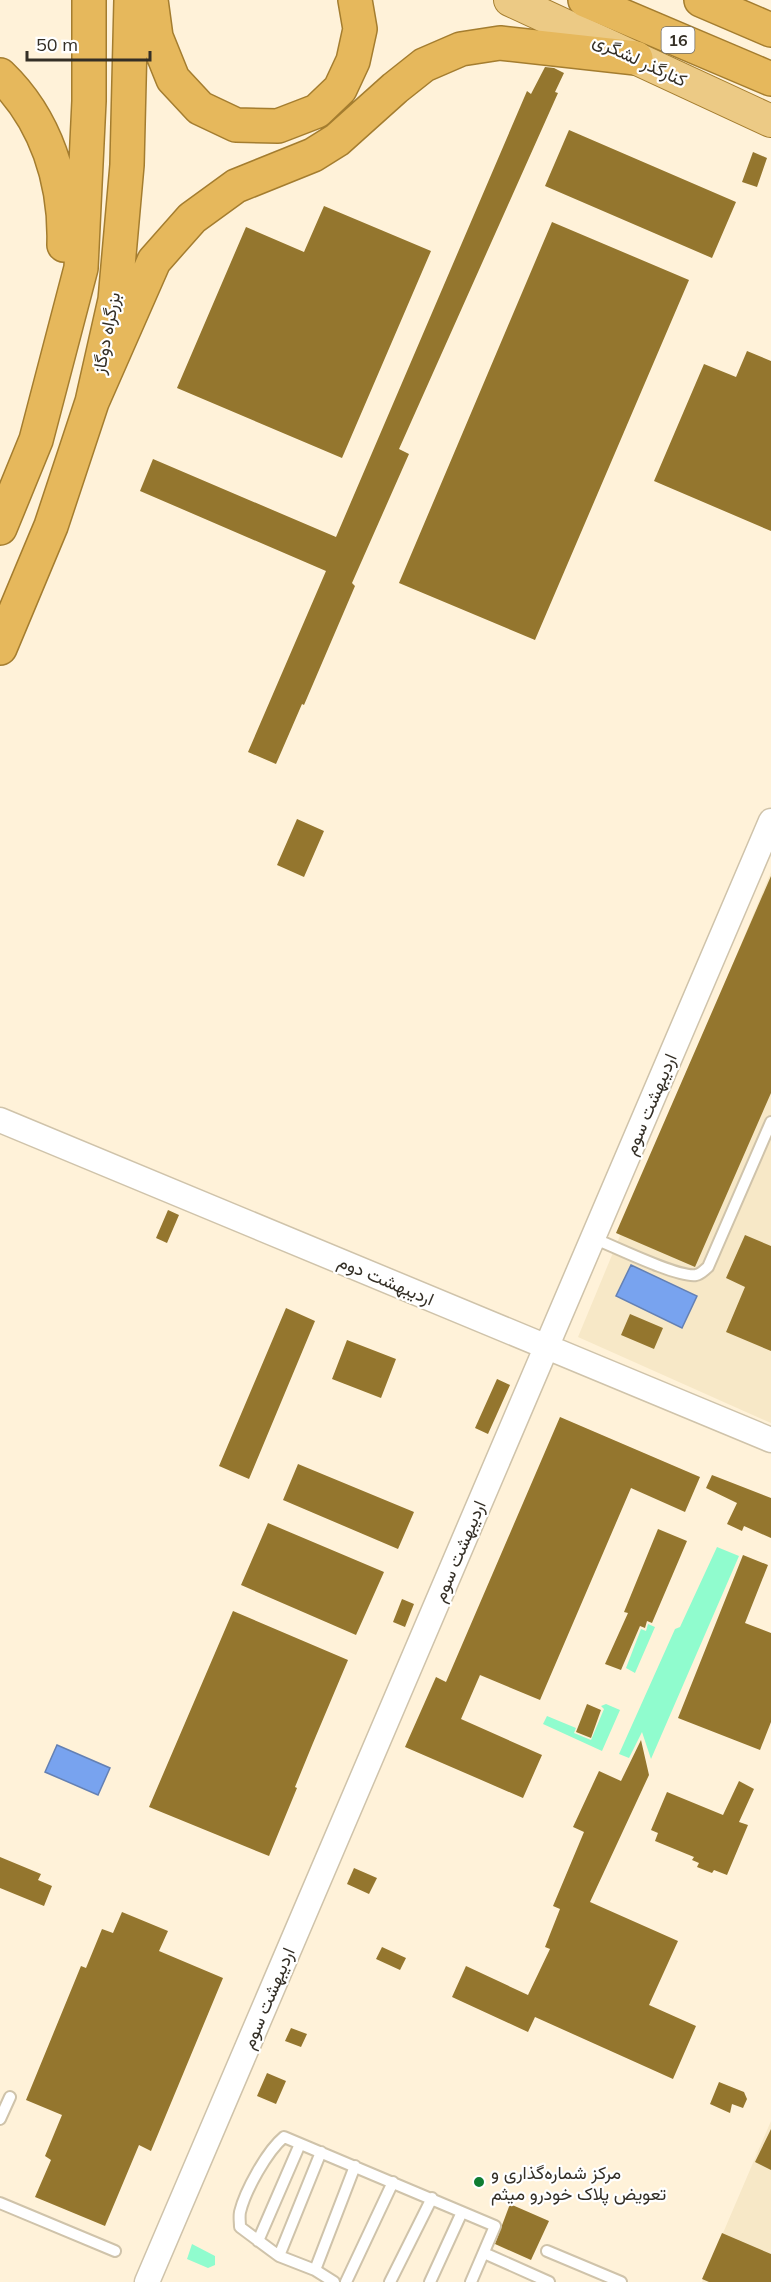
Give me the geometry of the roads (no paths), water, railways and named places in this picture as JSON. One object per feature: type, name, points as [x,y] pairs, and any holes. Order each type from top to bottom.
[{"type":"highway","name":"بزرگراه دوگاز","points":[[0,528],[36,440],[81,268],[89,101],[89,0]]},
{"type":"highway","name":"بزرگراه دوگاز","points":[[0,648],[51,526],[92,402],[115,300],[127,165],[131,0]]},
{"type":"highway","points":[[150,0],[156,37],[173,79],[200,108],[236,125],[278,126],[317,111],[340,89],[353,61],[360,29],[355,0]]},
{"type":"highway","name":"16","points":[[585,0],[771,79]]},
{"type":"highway","points":[[701,0],[771,30]]},
{"type":"highway","points":[[92,402],[154,261],[192,218],[236,186],[313,155],[337,140],[424,65],[460,49],[500,43],[636,58]]},
{"type":"highway","points":[[0,75],[36,120],[58,172],[64,224],[61,351]]},
{"type":"main road","name":"کنارگذر لشگری","points":[[510,0],[771,121]]},
{"type":"street","name":"اردیبهشت سوم","points":[[147,2282],[771,820]]},
{"type":"street","name":"اردیبهشت دوم","points":[[0,1120],[771,1440]]},
{"type":"lane","points":[[593,1238],[674,1270],[694,1275],[700,1274],[708,1267],[771,1122]]},
{"type":"lane","points":[[0,2119],[10,2097]]},
{"type":"lane","points":[[334,2282],[315,2270],[279,2256],[240,2227],[239,2214],[259,2169],[275,2144],[284,2137],[495,2226],[471,2282]]},
{"type":"lane","points":[[258,2241],[300,2144]]},
{"type":"lane","points":[[279,2256],[321,2152]]},
{"type":"lane","points":[[315,2270],[355,2166]]},
{"type":"lane","points":[[346,2282],[393,2182]]},
{"type":"lane","points":[[390,2282],[432,2198]]},
{"type":"lane","points":[[0,2203],[116,2251]]},
{"type":"lane","points":[[430,2282],[462,2212]]},
{"type":"lane","points":[[547,2251],[621,2282]]},
{"type":"lane","points":[[484,2253],[549,2282]]},
{"type":"water","points":[[631,1265],[697,1296],[682,1328],[616,1296]]},
{"type":"water","points":[[57,1745],[110,1768],[98,1795],[45,1772]]},
{"type":"place","name":"مرکز شماره‌گذاری و تعویض پلاک خودرو میثم","points":[[479,2182]]}]
